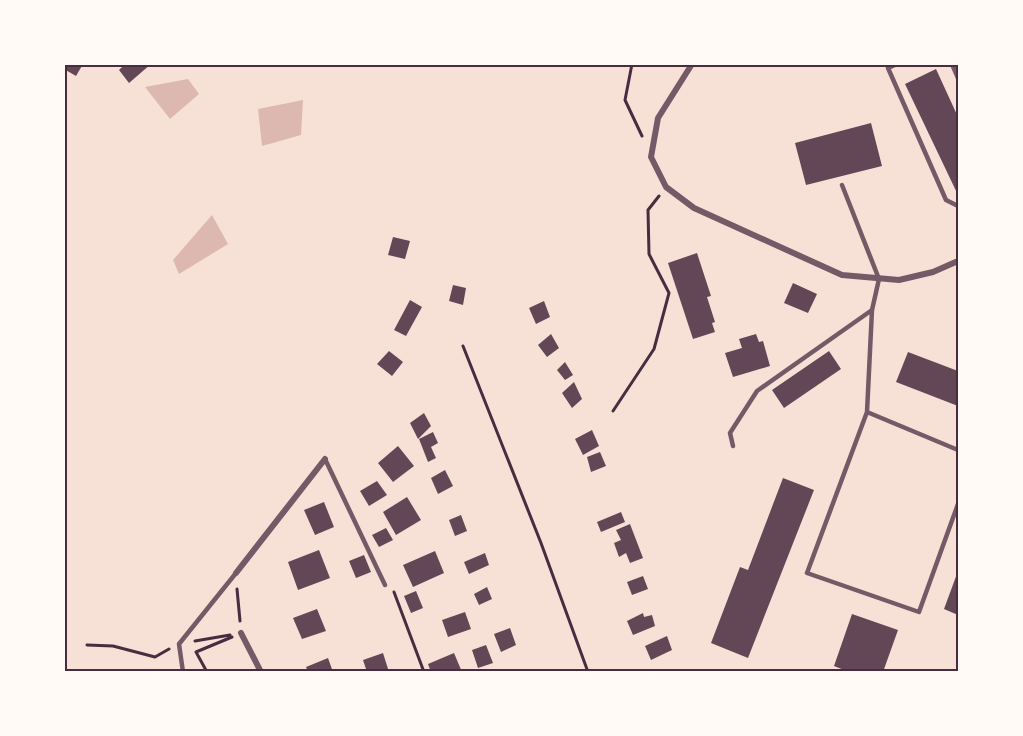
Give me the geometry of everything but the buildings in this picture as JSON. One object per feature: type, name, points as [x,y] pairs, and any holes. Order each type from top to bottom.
[{"type":"street","points":[[692,64],[658,118],[651,157],[666,187],[694,208],[843,275],[899,280],[933,272],[958,261]]},
{"type":"street","points":[[236,573],[325,459]]},
{"type":"street","points":[[241,633],[261,672]]},
{"type":"lane","points":[[897,64],[888,68],[946,200],[958,206]]},
{"type":"lane","points":[[952,64],[958,78]]},
{"type":"lane","points":[[842,185],[879,279],[872,310],[867,412],[807,573],[918,612],[958,504]]},
{"type":"lane","points":[[733,447],[730,433],[757,391],[872,310]]},
{"type":"lane","points":[[867,412],[958,450]]},
{"type":"lane","points":[[325,459],[385,585]]},
{"type":"lane","points":[[183,672],[179,644],[236,573]]},
{"type":"path","points":[[632,64],[625,100],[651,157]]},
{"type":"path","points":[[613,411],[654,349],[669,293],[649,254],[648,210],[666,187]]},
{"type":"path","points":[[463,346],[541,543],[588,672]]},
{"type":"path","points":[[236,573],[241,633]]},
{"type":"path","points":[[385,585],[393,588],[424,672]]},
{"type":"path","points":[[87,645],[113,646],[155,657],[179,644],[241,633]]},
{"type":"path","points":[[207,672],[196,652],[241,633]]},
{"type":"shaded area","points":[[188,79],[199,94],[170,119],[145,87]]},
{"type":"shaded area","points":[[303,100],[301,135],[262,146],[258,109]]},
{"type":"shaded area","points":[[212,215],[228,244],[179,274],[173,260]]}]
